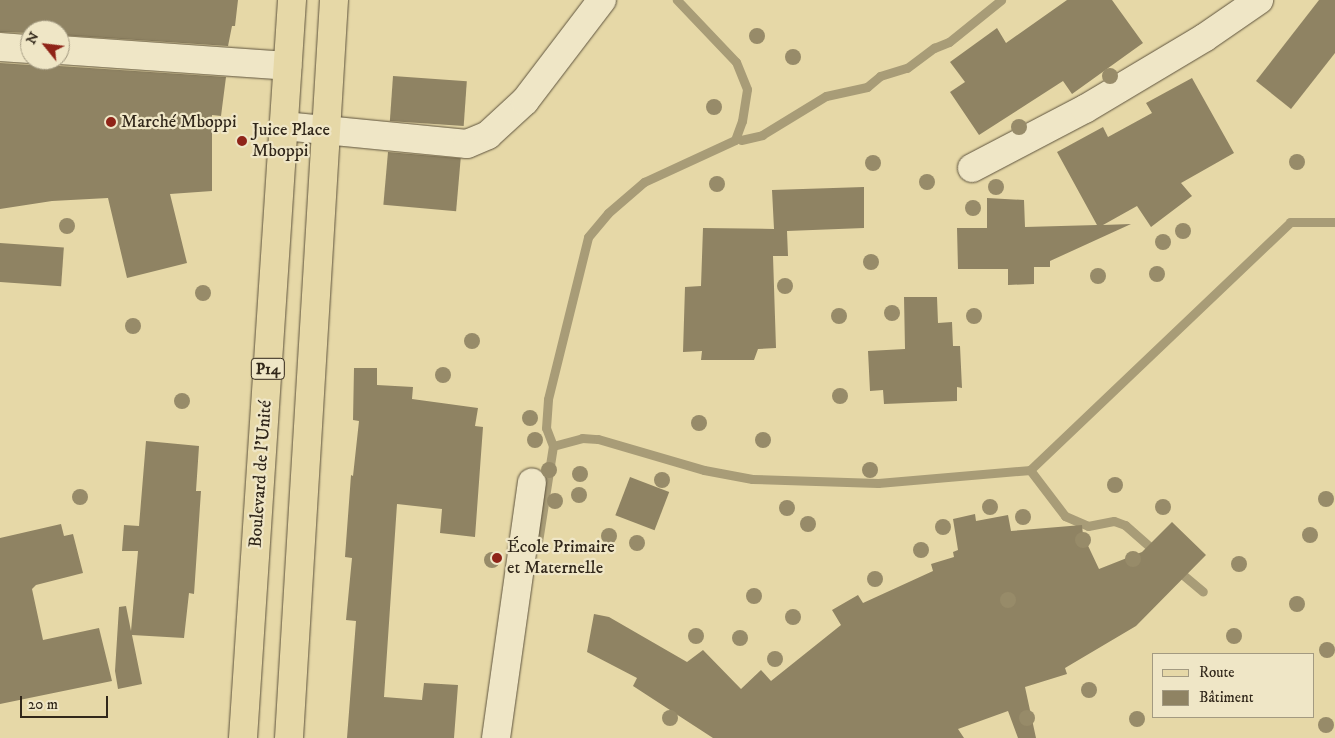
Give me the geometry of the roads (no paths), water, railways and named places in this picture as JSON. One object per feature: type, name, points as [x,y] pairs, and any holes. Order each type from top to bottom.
[{"type":"main road","name":"Boulevard de l'Unité","points":[[243,738],[292,0]]},
{"type":"main road","name":"P14","points":[[289,738],[334,0]]},
{"type":"street","points":[[284,126],[467,144],[488,135],[525,101],[602,0]]},
{"type":"street","points":[[972,168],[1085,109],[1204,38],[1259,0]]},
{"type":"street","points":[[0,47],[20,48]]},
{"type":"street","points":[[70,51],[287,66]]},
{"type":"street","points":[[496,738],[532,483]]},
{"type":"waterway","points":[[537,548],[553,446],[546,428],[548,399],[588,237],[608,213],[644,182],[735,140],[742,121],[747,89],[736,62],[677,0]]},
{"type":"waterway","points":[[741,140],[762,135],[826,96],[867,87],[880,76],[907,68],[934,48],[949,42],[1001,0]]},
{"type":"waterway","points":[[553,446],[582,438],[598,439],[704,470],[752,479],[878,483],[1030,470],[1290,222],[1335,222]]},
{"type":"waterway","points":[[1030,470],[1065,516],[1088,526],[1114,521],[1125,525],[1157,553]]},
{"type":"waterway","points":[[1176,569],[1203,592]]},
{"type":"place","name":"Marché Mboppi","points":[[111,122]]},
{"type":"place","name":"Juice Place Mboppi","points":[[242,141]]},
{"type":"place","name":"École Primaire et Maternelle","points":[[497,558]]}]
